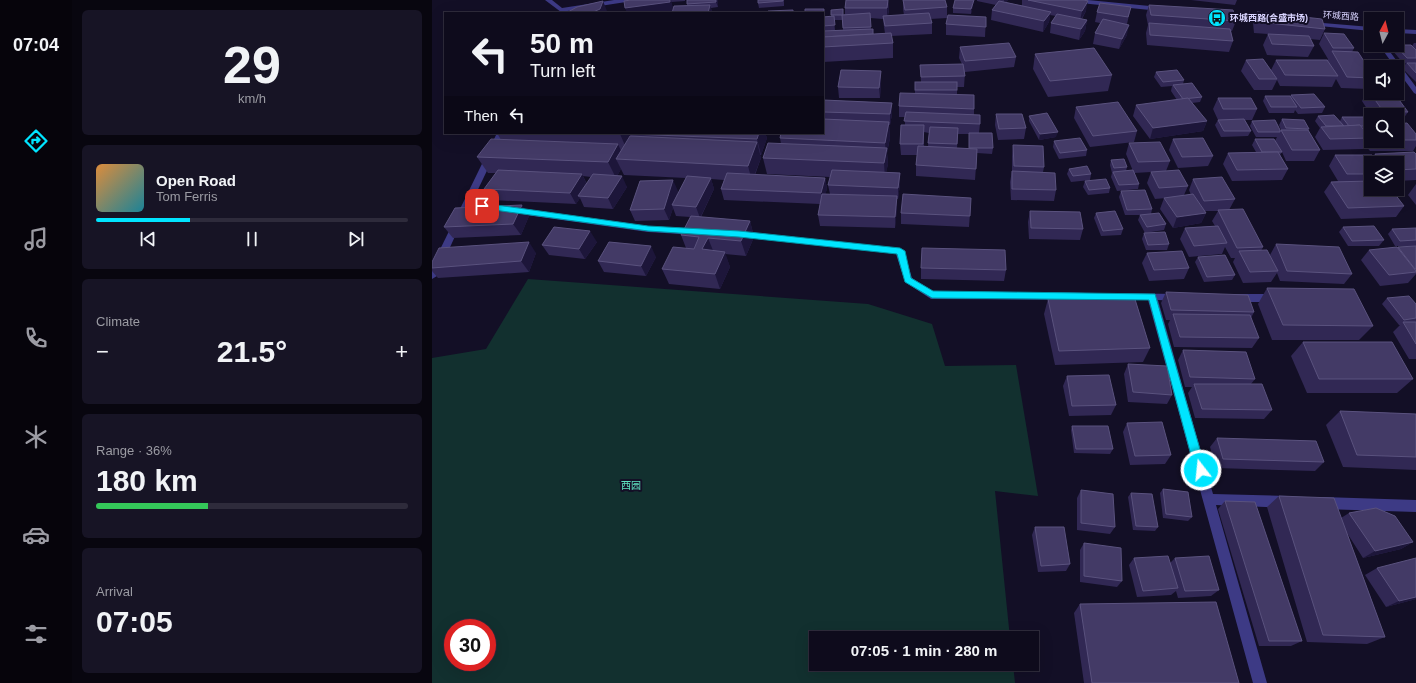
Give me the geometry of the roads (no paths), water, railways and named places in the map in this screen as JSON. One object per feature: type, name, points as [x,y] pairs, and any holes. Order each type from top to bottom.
[{"type":"street","points":[[548,0],[560,12],[626,0]]},
{"type":"street","points":[[1070,0],[1169,10]]},
{"type":"street","points":[[1216,15],[1272,20]]},
{"type":"street","name":"环城西路","points":[[1304,23],[1364,28]]},
{"type":"street","points":[[1404,31],[1416,32]]},
{"type":"street","points":[[1387,52],[1416,92]]},
{"type":"street","points":[[432,276],[501,134]]},
{"type":"street","points":[[467,204],[648,229],[708,232]]},
{"type":"street","points":[[731,234],[900,251],[908,280],[932,295],[1184,297]]},
{"type":"street","points":[[1152,297],[1260,683]]},
{"type":"street","points":[[1222,297],[1285,298]]},
{"type":"street","points":[[1209,499],[1296,502]]},
{"type":"street","points":[[1312,502],[1416,506]]},
{"type":"place","name":"环城西路(合盛市场)","points":[[1217,18]]},
{"type":"park label","name":"西园","points":[[631,485]]}]
